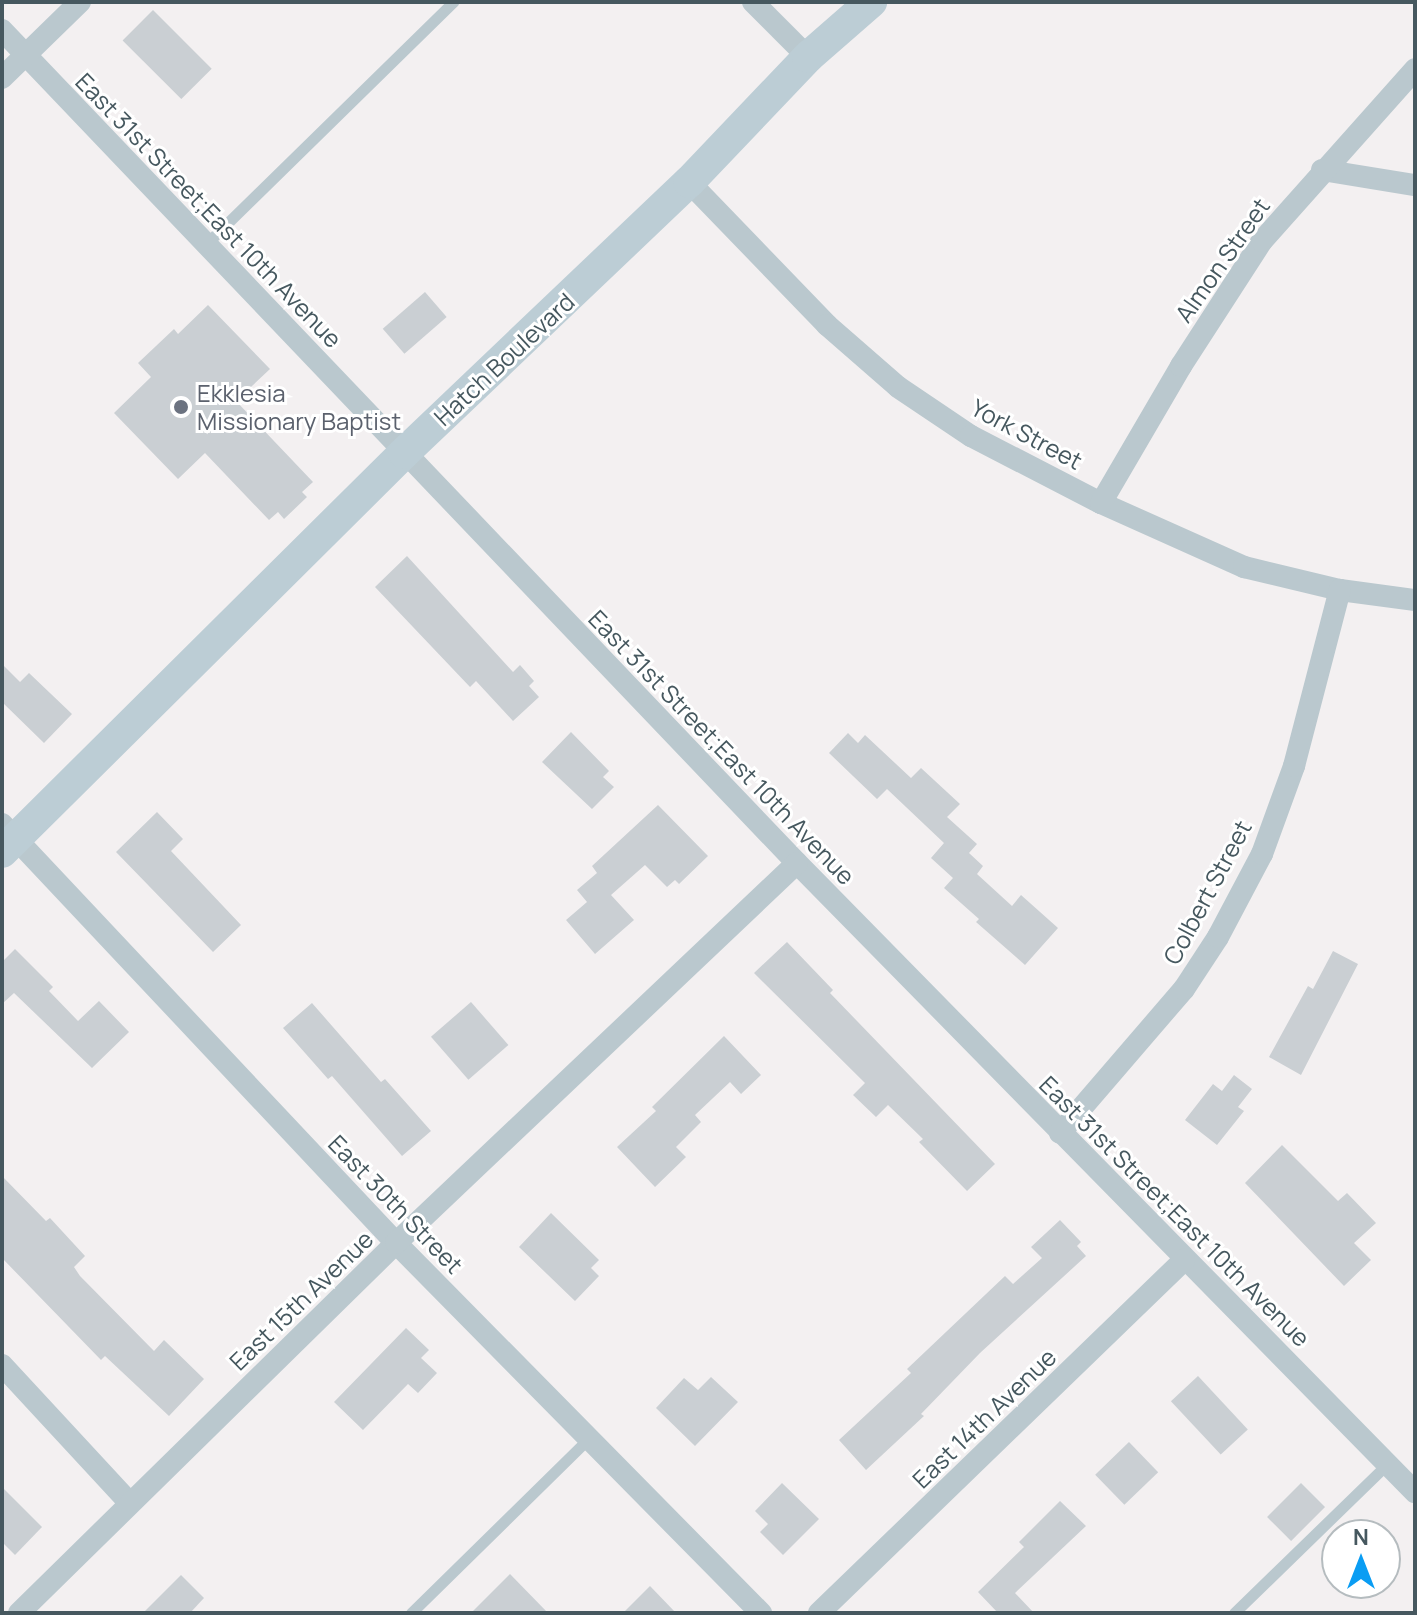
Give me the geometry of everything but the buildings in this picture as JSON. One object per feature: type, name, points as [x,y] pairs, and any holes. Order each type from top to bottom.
[{"type":"main road","name":"Hatch Boulevard","points":[[7,838],[689,182],[808,57],[871,2]]},
{"type":"street","points":[[2,78],[80,2]]},
{"type":"street","points":[[753,2],[808,57]]},
{"type":"street","name":"East 31st Street;East 10th Avenue","points":[[2,30],[797,863],[1415,1492]]},
{"type":"street","name":"Almon Street","points":[[1101,503],[1234,280],[1322,170],[1415,69]]},
{"type":"street","points":[[1322,170],[1415,185]]},
{"type":"street","name":"York Street","points":[[689,182],[827,325],[898,387],[971,436],[1101,503],[1244,567],[1340,590],[1415,600]]},
{"type":"street","name":"Colbert Street","points":[[1060,1133],[1184,989],[1218,937],[1254,868],[1294,766],[1340,590]]},
{"type":"street","name":"East 30th Street","points":[[7,838],[587,1440],[761,1613]]},
{"type":"street","name":"East 15th Avenue","points":[[19,1613],[396,1243],[797,863]]},
{"type":"street","name":"East 14th Avenue","points":[[819,1613],[1184,1260]]},
{"type":"street","points":[[2,1365],[130,1503]]},
{"type":"lane","points":[[206,244],[453,2]]},
{"type":"lane","points":[[411,1613],[587,1440]]},
{"type":"lane","points":[[1234,1613],[1388,1463]]},
{"type":"place","name":"Ekklesia Missionary Baptist","points":[[181,407]]}]
